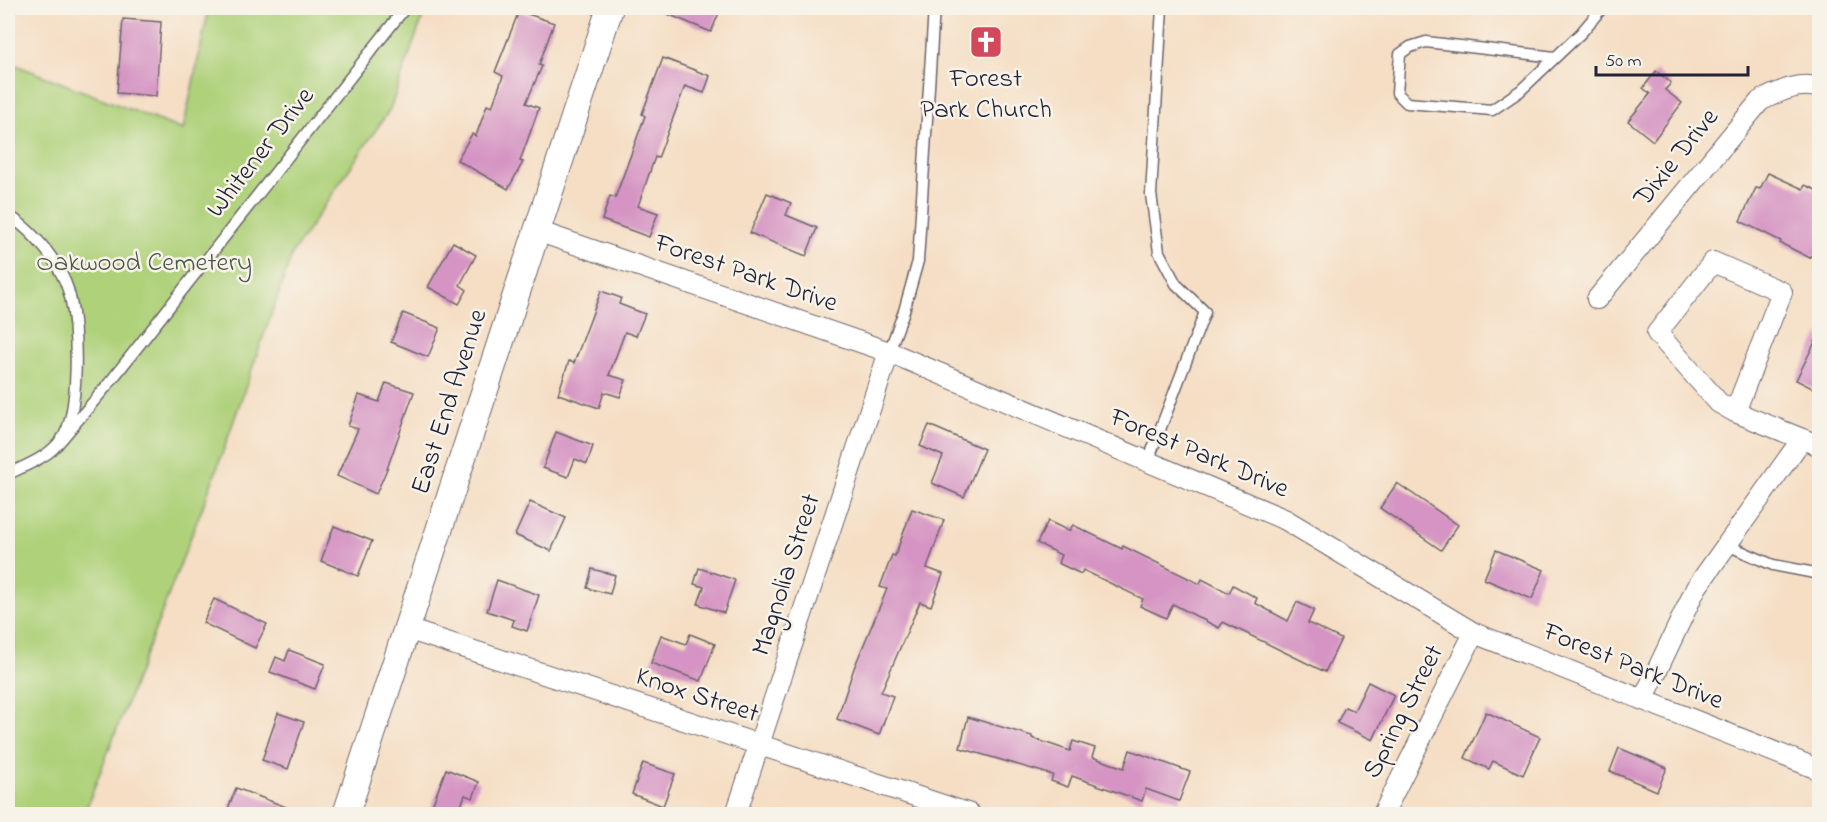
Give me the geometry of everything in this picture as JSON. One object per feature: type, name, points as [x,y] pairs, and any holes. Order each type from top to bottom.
[{"type":"street","name":"East End Avenue","points":[[346,814],[610,8]]},
{"type":"street","name":"Dixie Drive","points":[[1597,299],[1760,101],[1786,88],[1814,86],[1820,88]]},
{"type":"street","name":"Forest Park Drive","points":[[537,231],[889,352],[1286,520],[1474,633],[1820,770]]},
{"type":"street","points":[[1643,700],[1696,588],[1727,545],[1811,443],[1735,412],[1719,403],[1657,333],[1713,262],[1782,292],[1735,412]]},
{"type":"street","name":"Magnolia Street","points":[[736,814],[889,352]]},
{"type":"street","name":"Knox Street","points":[[407,629],[970,814]]},
{"type":"street","name":"Spring Street","points":[[1383,814],[1474,633]]},
{"type":"lane","name":"Whitener Drive","points":[[8,474],[31,464],[62,439],[110,382],[405,8]]},
{"type":"lane","points":[[889,352],[904,311],[918,261],[934,8]]},
{"type":"lane","points":[[1148,461],[1205,312],[1176,284],[1159,252],[1150,194],[1162,8]]},
{"type":"lane","points":[[1555,57],[1426,42],[1410,47],[1400,54],[1397,93],[1407,103],[1492,110],[1520,91],[1581,33],[1602,8]]},
{"type":"lane","points":[[8,215],[36,240],[58,267],[70,296],[76,379],[72,410],[62,439]]},
{"type":"lane","points":[[1727,545],[1773,565],[1820,574]]},
{"type":"green space","name":"Oakwood Cemetery","points":[[209,8],[426,8],[390,109],[293,252],[214,477],[84,814],[8,814],[8,62],[183,130]]},
{"type":"building","points":[[653,8],[721,8],[711,32]]},
{"type":"building","points":[[519,11],[554,23],[539,65],[542,66],[526,103],[539,108],[520,161],[523,162],[508,189],[457,160],[472,134],[476,136],[487,105],[492,107],[503,76],[495,72]]},
{"type":"building","points":[[123,19],[161,22],[156,96],[117,93]]},
{"type":"building","points":[[663,58],[710,76],[704,93],[685,86],[658,158],[655,157],[638,206],[658,213],[649,237],[602,220],[610,196],[615,198]]},
{"type":"building","points":[[1656,71],[1671,83],[1665,90],[1682,103],[1653,141],[1628,121],[1650,94],[1643,88]]},
{"type":"building","points":[[1768,173],[1803,189],[1805,185],[1820,192],[1820,260],[1811,256],[1810,258],[1740,221],[1756,188],[1760,189]]},
{"type":"building","points":[[767,193],[791,203],[786,215],[817,228],[806,256],[750,233]]},
{"type":"building","points":[[453,242],[476,255],[460,285],[467,290],[459,304],[428,287]]},
{"type":"building","points":[[601,291],[621,298],[619,304],[645,314],[636,336],[625,332],[609,375],[626,380],[620,397],[604,392],[599,408],[558,394],[569,361],[574,363]]},
{"type":"building","points":[[403,313],[440,328],[428,357],[391,342]]},
{"type":"building","points":[[1820,332],[1820,392],[1796,380]]},
{"type":"building","points":[[386,383],[414,392],[376,494],[337,476],[358,429],[348,426],[359,395],[379,402]]},
{"type":"building","points":[[929,425],[984,449],[964,497],[932,483],[943,456],[920,446]]},
{"type":"building","points":[[556,432],[593,446],[587,464],[575,459],[568,477],[543,468]]},
{"type":"building","points":[[1397,483],[1458,525],[1441,550],[1380,508]]},
{"type":"building","points":[[530,502],[566,518],[551,551],[515,535]]},
{"type":"building","points":[[912,509],[944,520],[927,568],[943,574],[931,606],[920,602],[881,692],[893,696],[879,735],[837,719],[854,668],[887,589],[880,587],[892,555],[895,556]]},
{"type":"building","points":[[1048,521],[1069,531],[1073,525],[1122,549],[1123,546],[1200,584],[1202,579],[1229,593],[1233,585],[1257,598],[1255,603],[1288,621],[1297,602],[1314,610],[1308,623],[1341,639],[1325,672],[1223,622],[1219,628],[1173,604],[1166,618],[1140,606],[1143,599],[1083,570],[1081,574],[1058,563],[1061,555],[1037,543]]},
{"type":"building","points":[[334,526],[372,541],[358,576],[321,561]]},
{"type":"building","points":[[1496,550],[1544,570],[1532,599],[1484,579]]},
{"type":"building","points":[[699,568],[735,580],[724,613],[698,604],[704,587],[694,584]]},
{"type":"building","points":[[592,569],[615,575],[610,594],[587,588]]},
{"type":"building","points":[[497,580],[539,595],[527,631],[512,626],[514,620],[487,611]]},
{"type":"building","points":[[214,599],[267,624],[255,648],[203,623]]},
{"type":"building","points":[[690,634],[715,644],[701,681],[651,663],[661,635],[686,644]]},
{"type":"building","points":[[289,650],[325,664],[315,689],[270,672],[276,657],[285,661]]},
{"type":"building","points":[[1368,682],[1394,695],[1373,740],[1337,723],[1345,707],[1354,711]]},
{"type":"building","points":[[1486,712],[1540,737],[1523,775],[1493,761],[1489,769],[1465,758]]},
{"type":"building","points":[[278,713],[304,722],[288,769],[262,760]]},
{"type":"building","points":[[968,717],[1032,736],[1032,738],[1070,751],[1073,741],[1095,748],[1092,757],[1124,768],[1130,750],[1190,772],[1179,801],[1146,789],[1142,801],[1072,776],[1068,787],[1051,781],[1053,775],[960,748]]},
{"type":"building","points":[[1619,748],[1667,768],[1657,791],[1610,771]]},
{"type":"building","points":[[643,763],[675,774],[663,806],[632,794]]},
{"type":"building","points":[[446,769],[479,782],[473,798],[465,795],[458,814],[429,814]]},
{"type":"building","points":[[236,788],[302,813],[302,814],[226,814]]},
{"type":"place","name":"Forest Park Church","points":[[986,42]]}]
